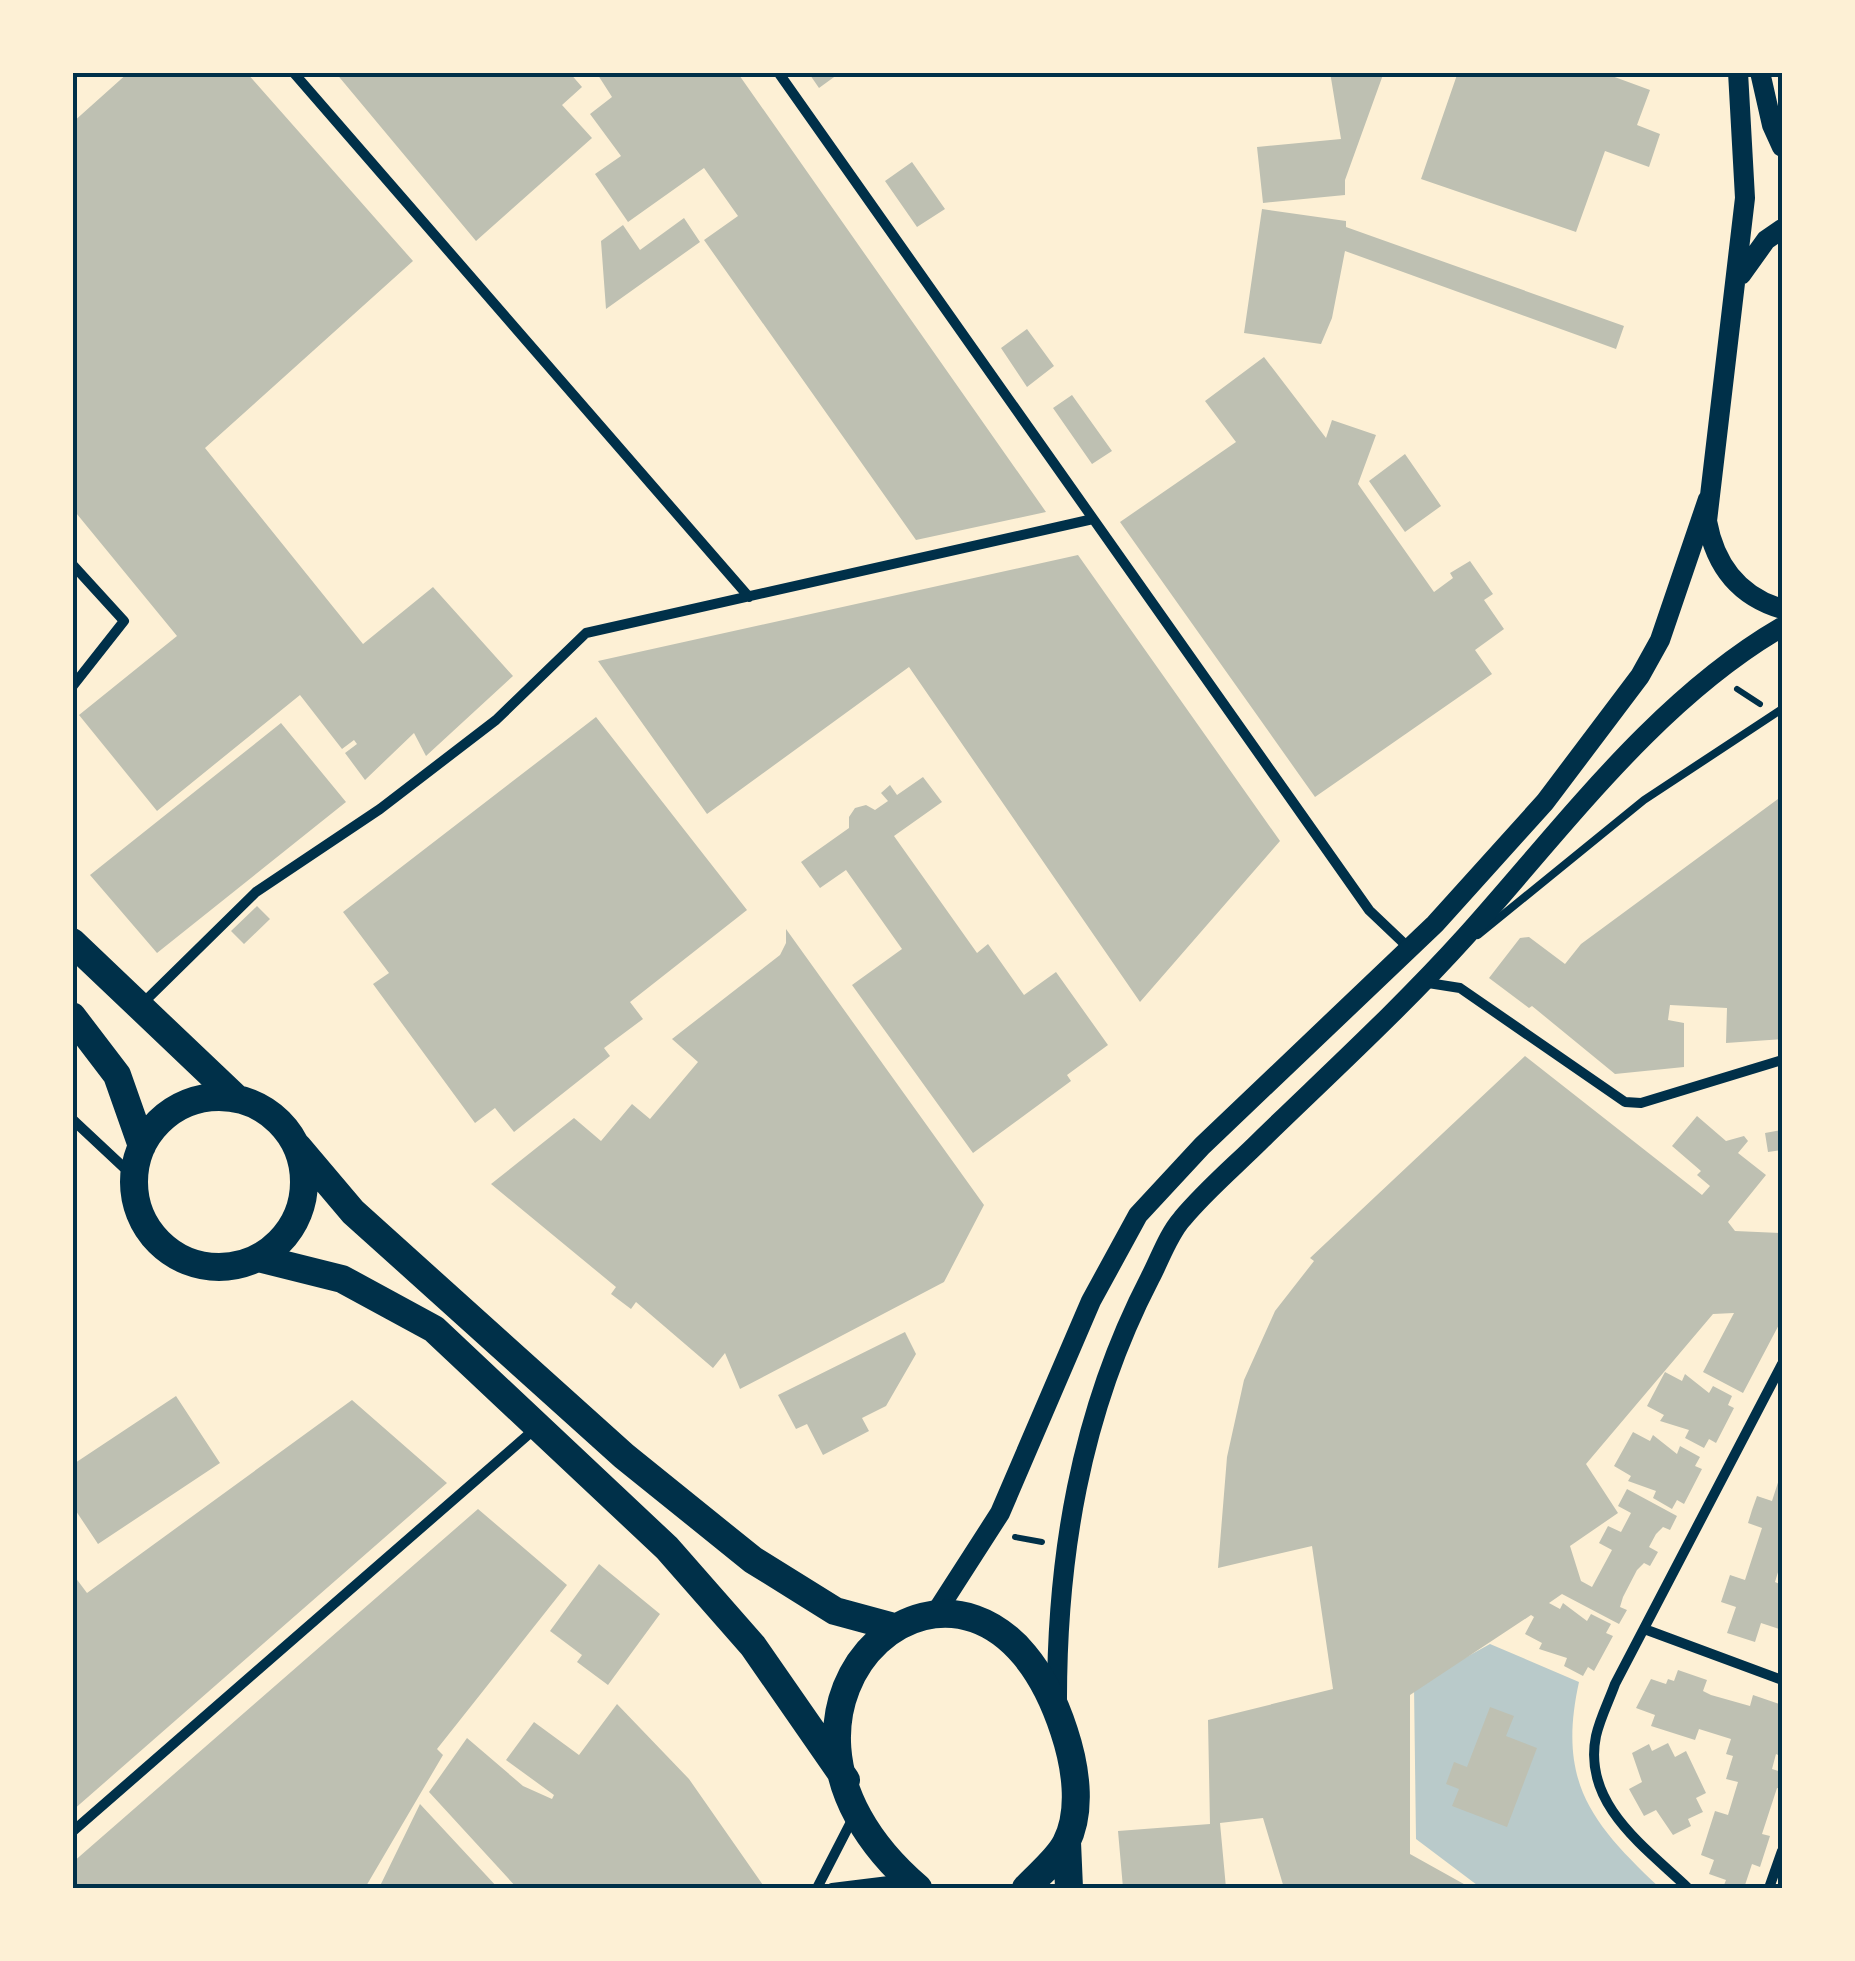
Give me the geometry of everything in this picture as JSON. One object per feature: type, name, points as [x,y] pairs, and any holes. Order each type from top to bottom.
[{"type":"highway","points":[[72,942],[236,1098]]},
{"type":"highway","points":[[72,1016],[117,1075],[142,1146]]},
{"type":"highway","points":[[298,1147],[304,1193],[299,1213],[283,1239],[258,1258],[228,1268],[191,1263],[162,1246],[137,1207],[134,1177],[142,1146],[172,1111],[200,1099],[236,1098],[259,1106],[279,1120],[353,1212],[624,1456],[753,1560],[835,1611],[894,1627]]},
{"type":"highway","points":[[258,1258],[342,1279],[393,1303],[434,1329],[667,1548],[753,1646],[846,1780]]},
{"type":"highway","points":[[912,1884],[888,1862],[857,1810],[838,1752],[839,1698],[862,1655],[894,1627],[937,1611],[1000,1632],[1033,1667],[1057,1709],[1072,1756],[1076,1794],[1066,1842],[1069,1888]]},
{"type":"highway","points":[[1026,1888],[1066,1842]]},
{"type":"main road","points":[[937,1611],[991,1529],[1090,1300],[1138,1215],[1202,1146],[1409,948],[1545,802],[1640,676],[1660,640],[1708,499],[1745,198],[1738,72]]},
{"type":"main road","points":[[1760,72],[1772,124],[1782,146]]},
{"type":"main road","points":[[1735,296],[1751,256],[1782,229]]},
{"type":"main road","points":[[1708,499],[1711,542],[1719,562],[1748,594],[1782,608]]},
{"type":"main road","points":[[1057,1709],[1057,1642],[1066,1545],[1082,1458],[1100,1393],[1135,1306],[1180,1221],[1429,976],[1616,769],[1711,673],[1782,626]]},
{"type":"street","points":[[293,72],[749,597]]},
{"type":"street","points":[[778,72],[1369,910],[1409,948]]},
{"type":"street","points":[[139,1008],[256,892],[380,809],[496,720],[586,633],[1093,520]]},
{"type":"street","points":[[72,564],[124,621],[72,687]]},
{"type":"street","points":[[1429,976],[1460,988],[1626,1102],[1641,1102],[1782,1060]]},
{"type":"street","points":[[72,1119],[134,1177]]},
{"type":"street","points":[[1688,1888],[1615,1819],[1594,1764],[1596,1734],[1615,1684],[1647,1630],[1782,1364]]},
{"type":"street","points":[[72,1832],[538,1426]]},
{"type":"street","points":[[1647,1630],[1782,1680]]},
{"type":"street","points":[[817,1888],[857,1810]]},
{"type":"street","points":[[1770,1888],[1782,1851]]},
{"type":"street","points":[[832,1888],[912,1884]]},
{"type":"lane","points":[[1429,976],[1644,800],[1782,710]]},
{"type":"path","points":[[991,1529],[1026,1541],[1066,1545]]},
{"type":"shaded area","points":[[1490,1644],[1579,1682],[1573,1747],[1585,1798],[1615,1842],[1660,1888],[1481,1888],[1416,1839],[1414,1686]]},
{"type":"building","points":[[129,72],[246,72],[413,261],[205,448],[363,644],[433,587],[513,676],[426,756],[414,733],[365,780],[345,753],[357,744],[354,740],[342,749],[300,695],[157,811],[79,715],[177,636],[72,508],[72,123]]},
{"type":"building","points":[[335,72],[569,72],[582,87],[562,105],[592,138],[476,241]]},
{"type":"building","points":[[596,72],[737,72],[1046,512],[916,540],[704,240],[738,216],[704,168],[628,222],[595,174],[621,156],[590,114],[612,97]]},
{"type":"building","points":[[808,72],[841,72],[819,88]]},
{"type":"building","points":[[1330,72],[1384,72],[1345,180],[1345,195],[1263,203],[1257,147],[1341,139]]},
{"type":"building","points":[[1458,72],[1601,72],[1650,90],[1637,125],[1660,134],[1649,167],[1605,151],[1576,232],[1421,179]]},
{"type":"building","points":[[912,162],[945,209],[917,227],[885,181]]},
{"type":"building","points":[[1262,209],[1346,221],[1346,227],[1624,326],[1616,349],[1345,251],[1332,318],[1321,344],[1244,333]]},
{"type":"building","points":[[684,218],[700,242],[606,309],[601,241],[623,225],[640,250]]},
{"type":"building","points":[[1027,329],[1054,366],[1027,387],[1001,348]]},
{"type":"building","points":[[1264,357],[1326,438],[1332,420],[1376,435],[1358,484],[1434,592],[1453,578],[1450,573],[1470,561],[1493,594],[1484,600],[1504,629],[1475,650],[1492,674],[1315,797],[1120,522],[1236,442],[1205,401]]},
{"type":"building","points":[[1072,395],[1112,451],[1092,464],[1053,408]]},
{"type":"building","points":[[1405,454],[1441,506],[1405,532],[1369,481]]},
{"type":"building","points":[[1078,555],[1280,841],[1140,1002],[909,667],[707,814],[598,661]]},
{"type":"building","points":[[596,717],[747,910],[630,1002],[643,1019],[604,1048],[610,1056],[514,1132],[495,1108],[475,1123],[373,984],[389,973],[343,912]]},
{"type":"building","points":[[281,723],[346,802],[157,953],[90,875]]},
{"type":"building","points":[[923,777],[942,802],[894,836],[977,953],[988,944],[1024,995],[1056,972],[1108,1045],[1067,1075],[1071,1081],[973,1153],[852,985],[902,949],[846,870],[820,888],[801,862],[849,828],[849,817],[855,808],[866,805],[875,810],[888,801],[881,793],[890,785],[897,795]]},
{"type":"building","points":[[1782,796],[1782,1039],[1726,1043],[1727,1008],[1670,1005],[1668,1020],[1684,1023],[1684,1067],[1615,1074],[1532,1006],[1529,1008],[1489,978],[1520,938],[1529,937],[1565,964],[1581,944]]},
{"type":"building","points":[[257,906],[270,919],[244,944],[231,931]]},
{"type":"building","points":[[786,929],[984,1205],[944,1282],[740,1389],[725,1353],[713,1368],[636,1302],[631,1309],[611,1294],[616,1287],[491,1184],[574,1118],[601,1141],[632,1104],[650,1119],[698,1062],[672,1039],[780,955],[786,943]]},
{"type":"building","points":[[1525,1056],[1702,1195],[1710,1186],[1697,1175],[1701,1171],[1672,1146],[1697,1116],[1726,1141],[1744,1136],[1748,1141],[1738,1153],[1766,1175],[1728,1222],[1735,1231],[1782,1233],[1782,1319],[1743,1393],[1703,1372],[1734,1313],[1713,1314],[1586,1464],[1618,1513],[1570,1546],[1581,1581],[1592,1587],[1612,1550],[1599,1543],[1608,1526],[1621,1532],[1631,1513],[1618,1506],[1627,1489],[1677,1516],[1670,1530],[1663,1527],[1649,1547],[1658,1552],[1650,1566],[1644,1563],[1637,1570],[1623,1597],[1620,1607],[1627,1610],[1619,1624],[1562,1594],[1549,1603],[1560,1609],[1563,1603],[1587,1621],[1591,1614],[1611,1624],[1606,1633],[1613,1636],[1594,1671],[1588,1667],[1583,1676],[1564,1666],[1567,1658],[1539,1649],[1542,1643],[1525,1634],[1534,1617],[1531,1615],[1410,1695],[1410,1854],[1471,1888],[1284,1888],[1263,1818],[1220,1823],[1226,1888],[1123,1888],[1118,1831],[1210,1824],[1208,1720],[1333,1689],[1312,1546],[1218,1568],[1227,1457],[1244,1380],[1275,1311],[1314,1261],[1310,1258]]},
{"type":"building","points":[[1782,1130],[1782,1150],[1768,1152],[1765,1133]]},
{"type":"building","points":[[905,1332],[916,1354],[886,1406],[862,1418],[869,1431],[823,1455],[807,1424],[796,1429],[778,1395]]},
{"type":"building","points":[[1665,1372],[1682,1381],[1685,1374],[1709,1393],[1713,1386],[1732,1396],[1728,1405],[1734,1408],[1716,1443],[1709,1439],[1704,1448],[1685,1438],[1689,1430],[1660,1421],[1664,1415],[1647,1406]]},
{"type":"building","points":[[176,1396],[220,1463],[98,1544],[72,1505],[72,1465]]},
{"type":"building","points":[[352,1400],[447,1483],[72,1811],[72,1573],[87,1593]]},
{"type":"building","points":[[1633,1432],[1650,1441],[1653,1435],[1677,1454],[1680,1446],[1700,1457],[1695,1466],[1702,1469],[1684,1504],[1677,1500],[1672,1509],[1653,1498],[1656,1491],[1628,1481],[1631,1476],[1614,1466]]},
{"type":"building","points":[[1782,1470],[1782,1559],[1775,1582],[1782,1585],[1782,1630],[1761,1623],[1755,1642],[1727,1633],[1736,1607],[1721,1602],[1730,1575],[1745,1580],[1762,1528],[1748,1523],[1752,1510],[1757,1496],[1772,1501]]},
{"type":"building","points":[[478,1509],[567,1585],[437,1749],[443,1755],[365,1888],[72,1888],[72,1863]]},
{"type":"building","points":[[599,1564],[660,1614],[608,1685],[577,1662],[582,1655],[550,1631]]},
{"type":"building","points":[[1678,1670],[1707,1680],[1703,1691],[1711,1695],[1750,1706],[1753,1695],[1782,1705],[1782,1757],[1776,1754],[1772,1769],[1782,1772],[1782,1789],[1777,1788],[1762,1834],[1770,1836],[1760,1867],[1752,1864],[1744,1888],[1724,1885],[1726,1880],[1709,1874],[1714,1860],[1701,1855],[1715,1811],[1728,1815],[1738,1782],[1726,1779],[1733,1756],[1726,1754],[1731,1739],[1699,1729],[1695,1740],[1651,1726],[1655,1715],[1636,1708],[1651,1679],[1666,1684],[1668,1679],[1674,1681]]},
{"type":"building","points":[[617,1704],[689,1779],[765,1888],[517,1888],[429,1792],[467,1738],[523,1786],[552,1799],[554,1795],[506,1760],[534,1722],[579,1755]]},
{"type":"building","points":[[1490,1707],[1514,1716],[1506,1736],[1537,1748],[1507,1827],[1452,1806],[1459,1789],[1446,1784],[1454,1762],[1467,1767]]},
{"type":"building","points":[[1668,1743],[1675,1757],[1686,1751],[1706,1793],[1696,1798],[1703,1812],[1688,1819],[1691,1826],[1673,1835],[1656,1810],[1644,1816],[1629,1789],[1642,1782],[1632,1753],[1649,1744],[1652,1751]]},
{"type":"building","points":[[420,1804],[498,1888],[379,1888]]}]
